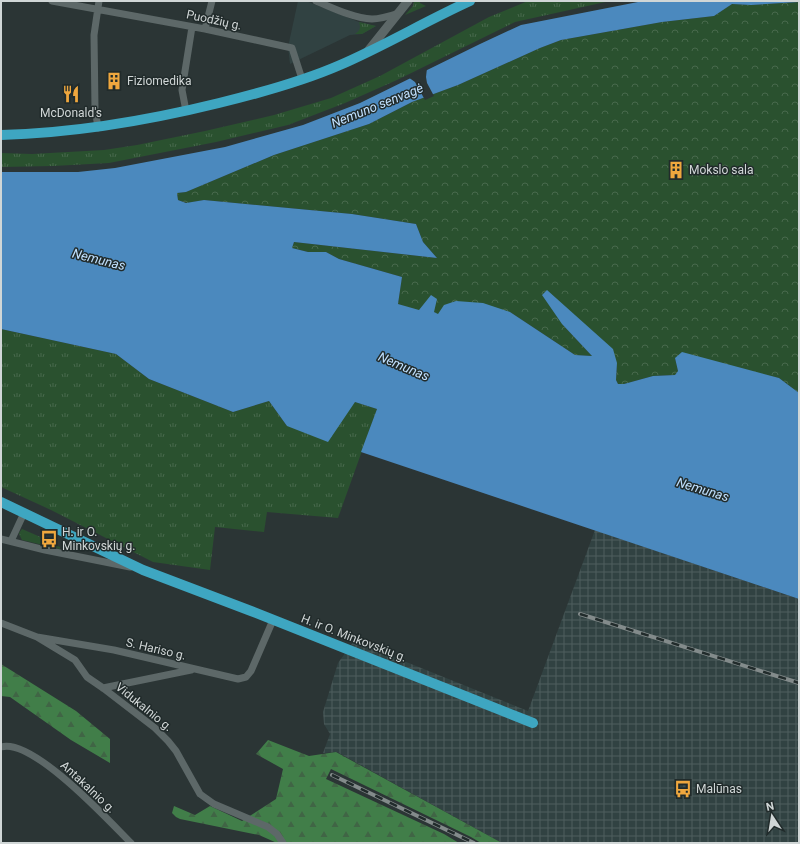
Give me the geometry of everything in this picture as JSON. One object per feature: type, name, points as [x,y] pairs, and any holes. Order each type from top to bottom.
[{"type":"main road","points":[[1,134],[47,133],[98,128],[136,122],[252,95],[340,66],[470,1]]},
{"type":"main road","name":"H. ir O. Minkovskių g.","points":[[1,502],[142,569],[204,592],[533,723]]},
{"type":"street","name":"Puodžių g.","points":[[52,1],[205,29],[292,48],[302,79]]},
{"type":"street","points":[[98,128],[94,88],[94,36],[99,1]]},
{"type":"street","points":[[205,29],[212,1]]},
{"type":"street","points":[[316,1],[359,17],[372,19],[383,18],[400,13]]},
{"type":"street","points":[[368,52],[408,1]]},
{"type":"street","points":[[186,111],[182,90],[192,27]]},
{"type":"street","points":[[11,541],[24,513]]},
{"type":"street","name":"H. ir O. Minkovskių g.","points":[[1,539],[58,553],[142,569]]},
{"type":"street","name":"S. Hariso g.","points":[[1,623],[37,637],[114,650],[238,679],[246,677],[251,671],[273,620]]},
{"type":"street","name":"Vidukalnio g.","points":[[37,637],[75,660],[87,677],[155,728],[176,751],[200,794],[214,804],[268,827],[277,834],[283,843]]},
{"type":"street","points":[[103,688],[194,669]]},
{"type":"street","name":"Antakalnio g.","points":[[3,747],[17,747],[28,752],[62,776],[131,843]]},
{"type":"shaded area","points":[[298,1],[306,1],[359,22],[376,26],[362,34],[350,35],[290,64],[288,47]]},
{"type":"shaded area","points":[[595,530],[799,599],[799,843],[502,843],[337,752],[323,753],[330,734],[324,724],[323,712],[338,663],[354,641],[528,711]]},
{"type":"green space","points":[[414,1],[420,1],[420,3],[426,6],[405,15],[413,6]]},
{"type":"green space","points":[[528,1],[610,1],[515,22],[397,80],[345,103],[288,125],[216,142],[109,163],[1,167],[1,153],[32,154],[104,150],[137,145],[274,115],[331,98],[380,76],[489,17]]},
{"type":"green space","points":[[799,2],[799,393],[779,378],[750,371],[675,358],[678,371],[675,375],[653,376],[624,384],[618,384],[616,380],[617,363],[562,324],[592,356],[575,355],[510,312],[438,315],[434,312],[419,311],[398,304],[402,277],[339,259],[326,252],[308,252],[292,248],[294,242],[437,258],[423,242],[416,224],[352,214],[204,200],[187,203],[178,200],[177,193],[186,192],[274,155],[369,124],[412,102],[458,85],[561,40],[662,22],[714,16],[732,4],[751,5]]},
{"type":"green space","points":[[359,22],[376,26],[362,34],[355,34],[360,29]]},
{"type":"green space","points":[[1,329],[116,354],[149,379],[233,412],[269,401],[287,426],[355,402],[377,409],[338,518],[267,512],[264,532],[215,527],[210,570],[153,562],[51,510],[1,487]]},
{"type":"green space","points":[[22,529],[52,542],[51,544],[60,547],[60,549],[22,540],[19,533]]},
{"type":"green space","points":[[1,664],[76,711],[110,739],[110,763],[71,740],[10,697],[1,696]]},
{"type":"green space","points":[[268,740],[309,756],[336,752],[502,843],[481,843],[331,769],[326,779],[444,834],[459,843],[277,843],[259,835],[180,819],[172,813],[174,806],[195,815],[210,806],[242,821],[276,799],[283,769],[256,754]]},
{"type":"water","points":[[643,1],[799,2],[751,5],[732,4],[714,16],[662,22],[561,40],[458,85],[412,102],[369,124],[274,155],[186,192],[177,193],[178,200],[186,203],[204,200],[352,214],[416,224],[423,242],[437,258],[294,242],[292,248],[308,252],[326,252],[339,259],[402,277],[398,304],[419,310],[431,295],[437,299],[434,312],[438,314],[444,305],[456,301],[483,303],[510,312],[575,355],[592,356],[562,324],[542,295],[547,290],[613,349],[617,363],[616,380],[618,384],[624,384],[653,376],[675,375],[678,371],[675,358],[682,352],[779,378],[799,393],[799,599],[361,452],[377,409],[355,402],[328,442],[287,426],[269,401],[233,412],[149,379],[116,354],[1,329],[1,172],[78,172],[115,168],[225,147],[303,125],[360,103],[521,25]]},
{"type":"pier","points":[[427,68],[427,83],[434,96],[425,100],[415,82],[408,77]]},
{"type":"railway","points":[[580,614],[799,683]]},
{"type":"railway","points":[[332,775],[474,843]]},
{"type":"place","name":"Fiziomedika","points":[[114,81]]},
{"type":"place","name":"McDonald's","points":[[71,94]]},
{"type":"place","name":"Mokslo sala","points":[[676,170]]},
{"type":"place","name":"H. ir O. Minkovskių g.","points":[[49,539]]},
{"type":"place","name":"Malūnas","points":[[683,789]]},
{"type":"water label","name":"Nemuno senvagė","points":[[377,105]]},
{"type":"water label","name":"Nemunas","points":[[99,259]]},
{"type":"water label","name":"Nemunas","points":[[404,366]]},
{"type":"water label","name":"Nemunas","points":[[703,489]]}]
